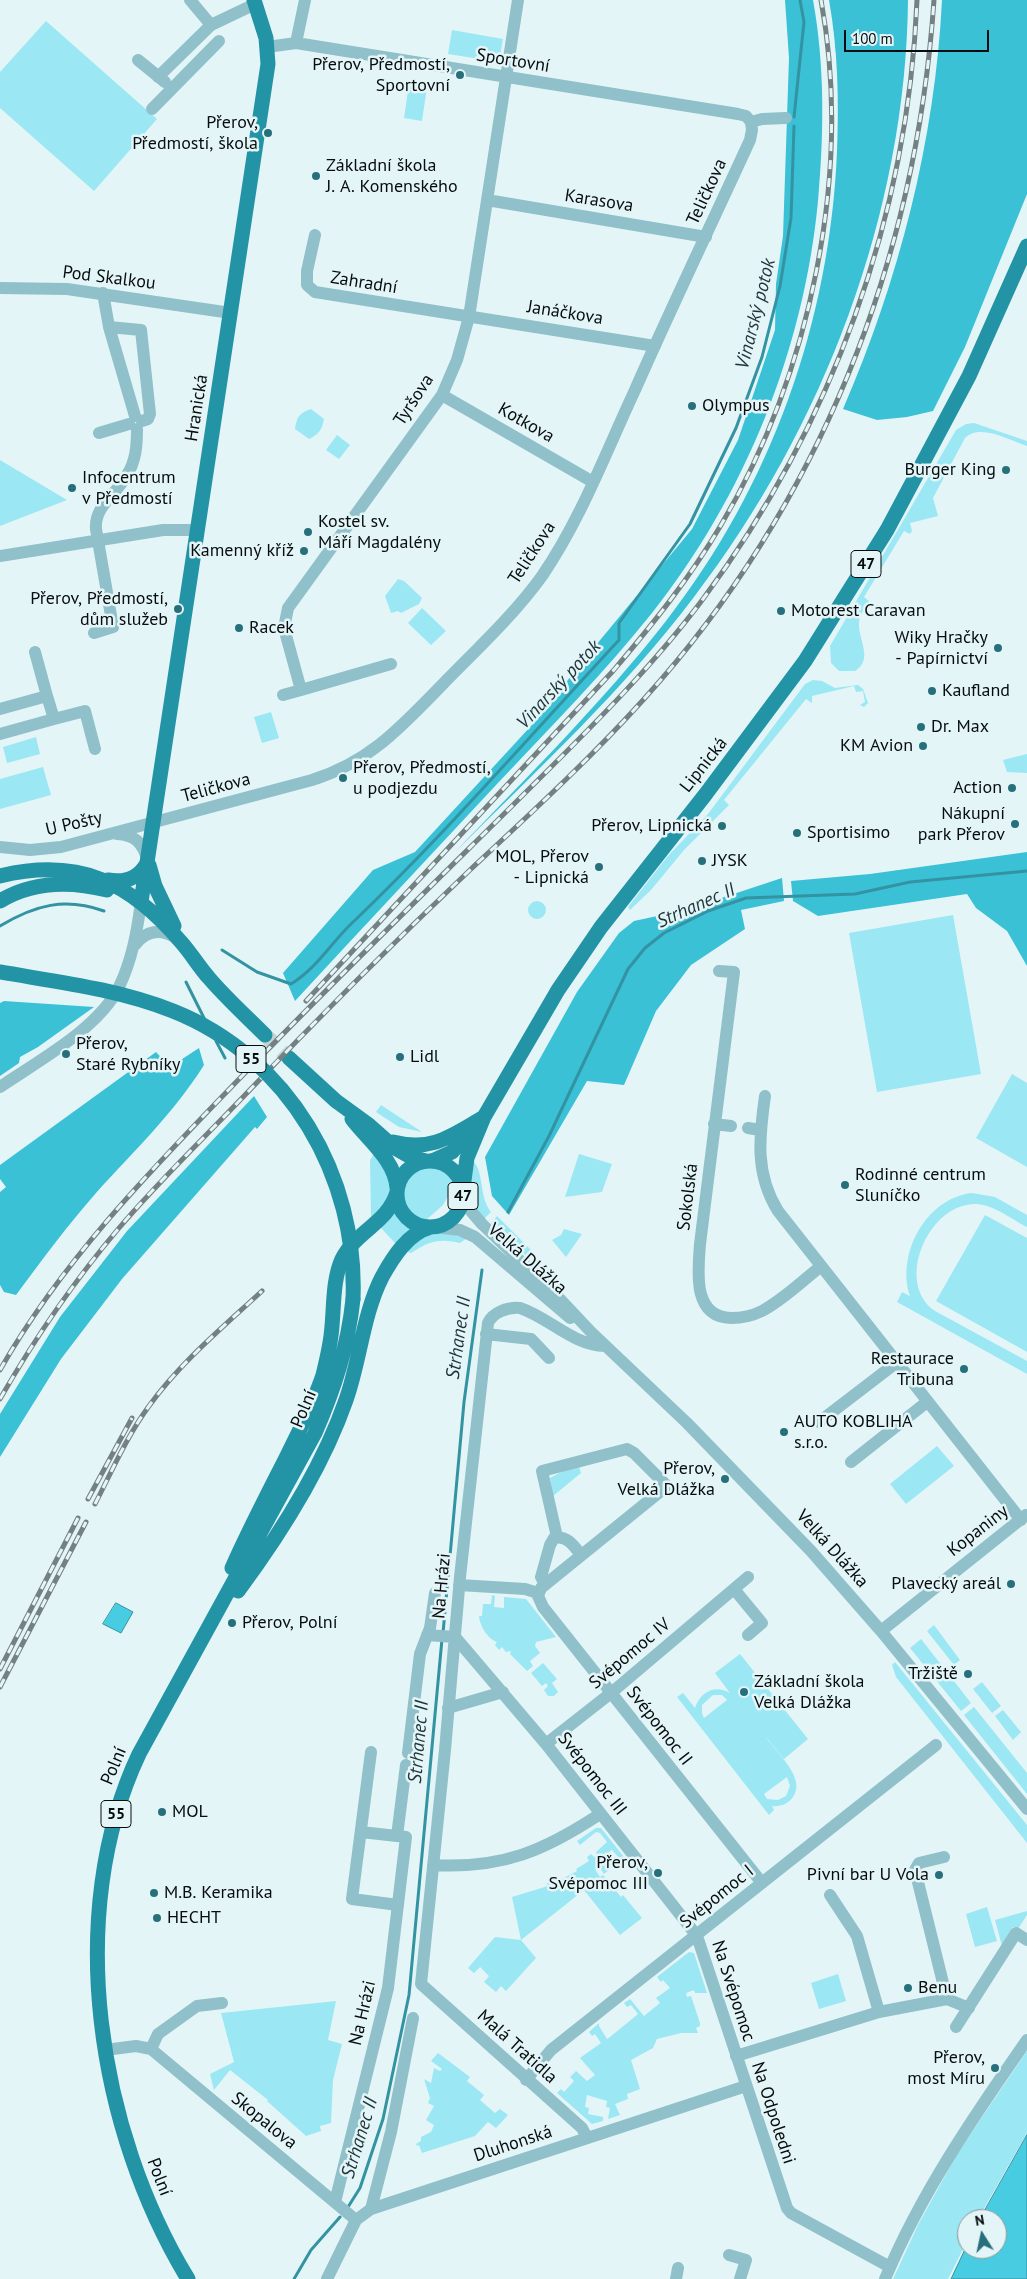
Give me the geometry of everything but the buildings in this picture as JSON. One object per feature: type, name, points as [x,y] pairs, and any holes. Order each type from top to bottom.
[{"type":"main road","name":"Hranická","points":[[141,902],[267,74],[268,47],[255,2]]},
{"type":"main road","name":"Lipnická","points":[[463,1190],[467,1158],[484,1117],[538,1021],[596,933],[721,774],[805,661],[887,530],[988,337],[1027,246]]},
{"type":"main road","points":[[0,876],[24,871],[49,870],[116,881],[131,878],[142,871],[148,861]]},
{"type":"main road","points":[[148,861],[160,898],[183,944]]},
{"type":"main road","points":[[103,879],[125,890],[141,902],[183,944],[213,983],[265,1035]]},
{"type":"main road","points":[[0,901],[26,889],[67,884],[94,887],[141,902]]},
{"type":"main road","name":"Polní","points":[[0,972],[94,988],[154,1004],[210,1028],[259,1065],[274,1080],[298,1111],[329,1163],[348,1224],[353,1265],[352,1299],[341,1363],[315,1433],[132,1769],[111,1831],[102,1886],[98,1939],[99,1986],[105,2050],[119,2116],[139,2179],[163,2235],[188,2279]]},
{"type":"main road","points":[[289,1058],[336,1101],[402,1153],[429,1161]]},
{"type":"main road","points":[[199,1645],[248,1531],[304,1422],[319,1387],[330,1344],[335,1284],[342,1259],[353,1243],[385,1216],[393,1204],[397,1190],[396,1177],[389,1163],[336,1101]]},
{"type":"main road","name":"Lipnická","points":[[429,1161],[452,1152],[484,1117]]},
{"type":"main road","points":[[387,1141],[415,1146],[430,1145],[447,1138],[484,1117]]},
{"type":"main road","name":"47","points":[[429,1161],[445,1164],[452,1169],[458,1176],[463,1190],[460,1208],[454,1217],[445,1223],[433,1227],[419,1225],[405,1216],[399,1205],[397,1190],[407,1170],[429,1161]]},
{"type":"main road","points":[[199,1645],[279,1534],[332,1433],[352,1382],[372,1303],[385,1272],[402,1246],[422,1230],[433,1227]]},
{"type":"street","points":[[190,0],[210,25]]},
{"type":"street","points":[[296,43],[305,0]]},
{"type":"street","name":"Tyršova","points":[[300,690],[284,628],[288,608],[442,395],[457,360],[469,317],[518,0]]},
{"type":"street","points":[[158,77],[210,25],[255,2]]},
{"type":"street","points":[[152,109],[219,41]]},
{"type":"street","name":"Sportovní","points":[[268,47],[296,43],[738,114],[746,116],[751,122]]},
{"type":"street","points":[[138,60],[172,88]]},
{"type":"street","points":[[751,122],[762,119],[786,118]]},
{"type":"street","name":"Teličkova","points":[[154,823],[326,776],[371,753],[432,695],[531,590],[560,546],[593,482],[750,140],[751,122]]},
{"type":"street","name":"Karasova","points":[[487,200],[706,237]]},
{"type":"street","name":"Zahradní","points":[[315,235],[307,271],[307,285],[315,292],[469,317]]},
{"type":"street","name":"Pod Skalkou","points":[[0,288],[44,288],[103,293],[231,313]]},
{"type":"street","points":[[94,632],[113,627],[95,523],[97,516],[130,470],[136,449],[136,423],[109,327],[103,293]]},
{"type":"street","name":"Janáčkova","points":[[469,317],[654,346]]},
{"type":"street","points":[[99,432],[148,419],[150,414],[141,330],[109,327]]},
{"type":"street","name":"Kotkova","points":[[442,395],[593,482]]},
{"type":"street","points":[[0,556],[163,530],[198,530]]},
{"type":"street","points":[[35,652],[54,719]]},
{"type":"street","points":[[283,695],[391,664]]},
{"type":"street","points":[[0,709],[47,696]]},
{"type":"street","points":[[0,734],[85,711],[95,749]]},
{"type":"street","name":"U Pošty","points":[[0,847],[48,849],[154,823]]},
{"type":"street","points":[[107,835],[124,834],[136,838],[142,845],[148,861]]},
{"type":"street","points":[[0,1087],[72,1038],[102,1011],[118,989],[134,945],[141,902]]},
{"type":"street","points":[[134,945],[146,934],[157,931],[166,933],[183,944]]},
{"type":"street","name":"Sokolská","points":[[719,970],[734,972],[714,1124],[698,1271],[701,1293],[707,1307],[715,1314],[721,1317],[743,1317],[756,1314],[772,1305],[820,1267]]},
{"type":"street","points":[[766,1096],[754,1129],[769,1196],[778,1211],[927,1402],[1024,1517]]},
{"type":"street","points":[[714,1124],[731,1126]]},
{"type":"street","name":"Velká Dlážka","points":[[463,1190],[467,1204],[474,1215],[605,1346],[687,1423],[762,1498],[882,1631],[1027,1809]]},
{"type":"street","name":"Velká Dlážka","points":[[433,1227],[452,1228],[472,1235],[538,1293],[591,1332]]},
{"type":"street","points":[[549,1358],[531,1339],[487,1332],[489,1320],[492,1316],[506,1309],[517,1307],[528,1310],[591,1345],[605,1346]]},
{"type":"street","name":"Na Hrázi","points":[[420,1984],[448,1708],[441,1636],[459,1585],[487,1332]]},
{"type":"street","points":[[819,1422],[896,1363]]},
{"type":"street","points":[[851,1462],[927,1402]]},
{"type":"street","points":[[459,1585],[525,1589],[541,1588],[667,1486],[634,1453],[622,1450],[542,1471],[557,1537]]},
{"type":"street","name":"Kopaniny","points":[[882,1631],[1024,1517]]},
{"type":"street","points":[[541,1588],[544,1561],[551,1542],[557,1537]]},
{"type":"street","points":[[557,1537],[568,1540],[582,1555]]},
{"type":"street","name":"Svépomoc IV","points":[[546,1744],[748,1578]]},
{"type":"street","name":"Svépomoc II","points":[[541,1588],[542,1607],[762,1883]]},
{"type":"street","points":[[734,1590],[762,1623],[748,1635]]},
{"type":"street","name":"Na Hrázi","points":[[435,1593],[430,1628],[441,1636]]},
{"type":"street","name":"Na Hrázi","points":[[335,2202],[388,1988],[406,1836],[397,1836],[420,1654],[441,1636]]},
{"type":"street","name":"Svépomoc III","points":[[441,1636],[503,1692],[697,1936]]},
{"type":"street","points":[[448,1708],[503,1692]]},
{"type":"street","name":"Svépomoc I","points":[[526,2080],[551,2050],[936,1746]]},
{"type":"street","points":[[371,1752],[352,1899],[398,1905]]},
{"type":"street","points":[[433,1864],[464,1866],[507,1860],[555,1842],[600,1814]]},
{"type":"street","points":[[361,1832],[397,1836]]},
{"type":"street","points":[[944,1857],[919,1863],[915,1870],[946,1998],[969,2008]]},
{"type":"street","points":[[830,1895],[857,1936],[879,2012]]},
{"type":"street","name":"Na Svépomoc","points":[[697,1936],[736,2056]]},
{"type":"street","points":[[956,2027],[1022,1936]]},
{"type":"street","name":"Malá Tratidla","points":[[420,1984],[582,2128],[586,2138]]},
{"type":"street","name":"Na Odpoledni","points":[[890,2267],[792,2213],[787,2208],[736,2056],[879,2012],[946,1998]]},
{"type":"street","points":[[105,2050],[136,2046],[151,2049],[158,2034],[197,2006],[222,2003]]},
{"type":"street","points":[[371,2209],[391,2132],[413,2018]]},
{"type":"street","points":[[885,2279],[941,2169],[985,2100],[1027,2040]]},
{"type":"street","name":"Skopalova","points":[[151,2049],[356,2220]]},
{"type":"street","name":"Dluhonská","points":[[327,2279],[356,2220],[371,2209],[746,2086]]},
{"type":"street","points":[[728,2255],[746,2260],[740,2279]]},
{"type":"shaded area","points":[[785,0],[813,0],[820,50],[822,100],[818,201],[811,256],[784,366],[765,419],[742,470],[715,520],[685,568],[634,635],[576,700],[295,1001],[283,973],[373,870],[415,852],[542,714],[577,668],[692,529],[738,440],[775,330],[776,284],[783,236],[789,58]]},
{"type":"shaded area","points":[[829,0],[908,0],[904,80],[892,159],[873,238],[849,315],[818,390],[782,463],[740,532],[694,597],[639,665],[579,729],[455,852],[537,768],[590,710],[666,621],[703,569],[736,515],[764,458],[788,400],[808,339],[822,278],[832,215],[837,151],[838,94],[836,57]]},
{"type":"shaded area","points":[[942,0],[1027,0],[1027,194],[965,347],[933,411],[907,417],[877,420],[843,409],[881,310],[911,209],[931,105],[938,53]]},
{"type":"shaded area","points":[[46,21],[157,119],[94,191],[0,108],[0,72]]},
{"type":"shaded area","points":[[452,30],[503,39],[499,62],[448,54]]},
{"type":"shaded area","points":[[409,84],[427,87],[422,121],[404,118]]},
{"type":"shaded area","points":[[311,409],[324,419],[320,431],[309,439],[295,429],[299,416]]},
{"type":"shaded area","points":[[974,423],[1027,441],[1027,446],[986,432],[971,434],[965,438],[933,498],[938,516],[910,523],[912,531],[910,534],[904,531],[864,597],[869,601],[859,620],[859,629],[864,649],[864,661],[855,671],[839,671],[831,663],[830,646],[956,430],[966,424]]},
{"type":"shaded area","points":[[337,435],[350,445],[339,459],[326,450]]},
{"type":"shaded area","points":[[0,460],[67,500],[0,526]]},
{"type":"shaded area","points":[[398,579],[404,581],[422,598],[419,604],[401,613],[398,611],[391,613],[385,596]]},
{"type":"shaded area","points":[[422,608],[446,631],[431,645],[408,623]]},
{"type":"shaded area","points":[[813,680],[822,681],[835,688],[858,685],[863,689],[868,703],[864,707],[860,705],[865,702],[863,691],[856,692],[854,686],[812,696],[812,703],[806,699],[724,800],[729,805],[684,850],[651,890],[630,910],[628,907],[667,857],[708,814],[805,684]]},
{"type":"shaded area","points":[[271,712],[279,738],[262,743],[254,717]]},
{"type":"shaded area","points":[[36,737],[40,754],[7,763],[3,747]]},
{"type":"shaded area","points":[[1027,754],[1027,773],[1007,772],[1003,760]]},
{"type":"shaded area","points":[[43,767],[51,795],[0,809],[0,779]]},
{"type":"shaded area","points":[[1027,852],[1027,966],[1007,931],[976,908],[967,894],[818,916],[793,901],[791,881],[870,874]]},
{"type":"shaded area","points":[[782,878],[784,901],[741,910],[745,929],[691,965],[656,1011],[624,1085],[587,1081],[509,1215],[492,1196],[485,1157],[577,992],[619,933],[634,921],[685,910]]},
{"type":"shaded area","points":[[533,901],[541,901],[546,906],[544,917],[533,919],[528,914],[528,906]]},
{"type":"shaded area","points":[[953,915],[981,1074],[877,1092],[849,933]]},
{"type":"shaded area","points":[[4,1001],[94,1007],[38,1047],[20,1057],[19,1063],[0,1076],[0,1003]]},
{"type":"shaded area","points":[[199,1048],[204,1065],[180,1099],[153,1132],[85,1205],[16,1295],[4,1292],[0,1285],[0,1192],[6,1187],[0,1179],[0,1165],[156,1052],[170,1067]]},
{"type":"shaded area","points":[[1012,1074],[1027,1083],[1027,1167],[976,1138]]},
{"type":"shaded area","points":[[254,1096],[267,1117],[257,1129],[255,1127],[122,1279],[61,1359],[0,1457],[0,1414],[60,1317],[127,1231]]},
{"type":"shaded area","points":[[381,1105],[422,1132],[399,1127],[376,1112]]},
{"type":"shaded area","points":[[375,1153],[387,1168],[391,1196],[371,1217],[370,1160]]},
{"type":"shaded area","points":[[579,1154],[612,1164],[602,1192],[565,1197]]},
{"type":"shaded area","points":[[471,1159],[478,1169],[484,1198],[491,1212],[483,1220],[469,1197]]},
{"type":"shaded area","points":[[425,1168],[435,1168],[443,1171],[455,1184],[443,1205],[426,1220],[417,1216],[410,1209],[405,1202],[403,1194],[404,1186],[408,1179],[415,1172]]},
{"type":"shaded area","points":[[972,1193],[995,1197],[1027,1215],[1027,1227],[988,1206],[975,1204],[958,1207],[943,1217],[931,1230],[922,1247],[917,1265],[917,1282],[923,1298],[935,1311],[1027,1361],[1027,1374],[897,1302],[902,1292],[910,1296],[907,1280],[907,1263],[911,1246],[918,1231],[928,1217],[941,1205],[956,1197]]},
{"type":"shaded area","points":[[396,1211],[414,1229],[397,1245],[380,1227]]},
{"type":"shaded area","points":[[985,1215],[1027,1238],[1027,1352],[936,1301]]},
{"type":"shaded area","points":[[497,1216],[533,1252],[528,1257],[489,1226]]},
{"type":"shaded area","points":[[564,1229],[582,1234],[566,1257],[552,1240],[561,1235]]},
{"type":"shaded area","points":[[438,1231],[467,1238],[460,1243],[440,1241],[429,1243],[411,1253],[405,1251],[418,1238]]},
{"type":"shaded area","points":[[937,1446],[954,1466],[906,1504],[890,1484]]},
{"type":"shaded area","points":[[578,1463],[581,1473],[553,1496],[550,1478]]},
{"type":"shaded area","points":[[492,1595],[495,1596],[494,1607],[504,1608],[504,1597],[526,1599],[556,1637],[536,1642],[535,1646],[540,1653],[530,1661],[533,1666],[527,1671],[510,1654],[511,1651],[506,1652],[502,1647],[499,1650],[495,1645],[497,1642],[483,1628],[479,1616],[482,1616],[483,1604],[491,1604]]},
{"type":"shaded area","points":[[116,1603],[133,1612],[121,1633],[103,1624]]},
{"type":"shaded area","points":[[934,1625],[960,1660],[954,1665],[927,1631]]},
{"type":"shaded area","points":[[921,1639],[971,1703],[961,1711],[910,1648]]},
{"type":"shaded area","points":[[740,1654],[808,1739],[784,1759],[765,1736],[788,1765],[796,1782],[796,1790],[789,1802],[772,1806],[774,1810],[769,1815],[677,1697],[683,1693],[695,1708],[700,1698],[709,1691],[719,1689],[730,1693],[715,1673]],"holes":[[[713,1695],[722,1695],[727,1700],[704,1718],[702,1705]],[[787,1777],[790,1786],[786,1796],[778,1800],[767,1799],[764,1794]]]},
{"type":"shaded area","points":[[895,1662],[1027,1825],[1027,1843],[896,1677],[892,1665]]},
{"type":"shaded area","points":[[543,1663],[557,1679],[552,1683],[558,1692],[554,1696],[548,1696],[544,1690],[548,1686],[546,1683],[542,1686],[531,1673]]},
{"type":"shaded area","points":[[982,1682],[1001,1706],[992,1713],[973,1689]]},
{"type":"shaded area","points":[[974,1707],[1027,1773],[1027,1794],[964,1715]]},
{"type":"shaded area","points":[[1003,1710],[1021,1732],[1013,1740],[995,1716]]},
{"type":"shaded area","points":[[596,1828],[601,1828],[624,1857],[621,1860],[612,1850],[598,1859],[603,1866],[606,1864],[610,1869],[604,1874],[599,1867],[596,1871],[600,1877],[603,1875],[621,1897],[623,1895],[642,1918],[620,1935],[584,1890],[521,1940],[512,1897],[548,1886],[547,1883],[556,1882],[577,1871],[576,1869],[589,1861],[587,1857],[591,1854],[594,1857],[597,1855],[596,1852],[607,1842],[600,1833],[596,1832],[580,1845],[577,1841]]},
{"type":"shaded area","points":[[987,1907],[997,1941],[975,1947],[966,1914]]},
{"type":"shaded area","points":[[1027,1911],[1027,1915],[1018,1929],[1013,1927],[1002,1946],[995,1920]]},
{"type":"shaded area","points":[[495,1937],[521,1940],[536,1958],[506,1991],[501,1986],[496,1992],[484,1982],[489,1976],[480,1967],[474,1973],[468,1968]]},
{"type":"shaded area","points":[[689,1952],[694,1953],[707,1993],[695,1993],[694,1990],[686,1993],[687,1997],[691,1996],[700,2023],[700,2026],[696,2028],[698,2033],[681,2033],[657,2039],[653,2048],[631,2060],[640,2089],[627,2094],[628,2099],[615,2104],[620,2115],[608,2119],[610,2108],[606,2107],[607,2101],[587,2095],[585,2107],[589,2108],[588,2114],[603,2117],[603,2121],[592,2124],[557,2093],[561,2089],[564,2092],[574,2081],[570,2077],[576,2071],[587,2081],[595,2075],[580,2058],[601,2043],[595,2034],[592,2036],[589,2032],[599,2023],[607,2039],[610,2037],[638,2014],[631,2005],[627,2007],[624,2003],[630,1999],[644,2016],[660,2003],[656,1998],[670,1988],[663,1980],[661,1982],[657,1977]]},
{"type":"shaded area","points":[[838,1974],[846,2001],[819,2009],[811,1983]]},
{"type":"shaded area","points":[[336,2001],[328,2040],[342,2044],[333,2080],[331,2123],[320,2126],[321,2131],[306,2136],[268,2100],[230,2070],[214,2090],[210,2074],[234,2062],[221,2013]]},
{"type":"shaded area","points":[[1027,2051],[1027,2133],[984,2209],[957,2209],[958,2259],[948,2279],[893,2279],[918,2225],[957,2154]]},
{"type":"shaded area","points":[[438,2053],[470,2077],[467,2081],[484,2095],[480,2100],[495,2113],[500,2109],[508,2115],[496,2128],[488,2122],[475,2136],[422,2153],[419,2145],[417,2146],[416,2144],[421,2141],[421,2137],[431,2132],[434,2125],[426,2120],[434,2106],[428,2103],[430,2098],[424,2079],[431,2083],[434,2068],[440,2071],[442,2069],[431,2061]]},
{"type":"shaded area","points":[[1027,2135],[1027,2279],[951,2279],[960,2259],[1007,2259],[1007,2209],[986,2209]]},
{"type":"waterway","name":"Vinarský potok","points":[[794,117],[804,22],[800,0]]},
{"type":"waterway","name":"Vinarský potok","points":[[222,950],[257,972],[291,984],[300,978],[455,819],[619,640],[619,623],[690,524],[736,428],[762,357],[780,286],[791,218],[794,126]]},
{"type":"waterway","name":"Strhanec II","points":[[508,1212],[549,1136],[628,969],[645,948],[664,933],[708,911],[746,898],[855,894],[910,882],[1027,871]]},
{"type":"waterway","name":"Vinarský potok","points":[[0,926],[26,913],[50,905],[76,904],[104,911]]},
{"type":"waterway","points":[[186,982],[206,1022]]},
{"type":"waterway","points":[[216,1041],[225,1058]]},
{"type":"waterway","name":"Strhanec II","points":[[443,1633],[464,1402],[482,1270]]},
{"type":"waterway","name":"Strhanec II","points":[[348,2207],[360,2188],[383,2119],[409,1995],[442,1639]]},
{"type":"waterway","name":"Strhanec II","points":[[294,2279],[311,2250],[340,2217]]},
{"type":"tunnel","points":[[265,1035],[289,1058]]},
{"type":"railway","points":[[306,1001],[628,654],[697,564],[721,525],[752,466],[779,404],[800,338],[816,271],[827,203],[831,134],[830,66],[821,0]]},
{"type":"railway","points":[[0,1370],[52,1290],[81,1252],[143,1180],[309,1008],[563,756],[636,680],[703,599],[749,532],[790,463],[825,390],[855,316],[879,239],[898,161],[911,81],[917,0]]},
{"type":"railway","points":[[0,1399],[41,1332],[71,1289],[102,1248],[134,1211],[180,1161],[356,981],[559,786],[644,699],[706,624],[761,544],[808,461],[848,374],[881,284],[906,192],[924,97],[934,0]]},
{"type":"railway","points":[[95,1504],[134,1429],[161,1390],[202,1346],[262,1291]]},
{"type":"railway","points":[[88,1499],[132,1418]]},
{"type":"railway","points":[[0,1669],[78,1518]]},
{"type":"railway","points":[[0,1687],[86,1522]]},
{"type":"place","name":"Přerov, Předmostí, Sportovní","points":[[460,75]]},
{"type":"place","name":"Přerov, Předmostí, škola","points":[[268,133]]},
{"type":"place","name":"Základní škola J. A. Komenského","points":[[316,176]]},
{"type":"place","name":"Olympus","points":[[692,406]]},
{"type":"place","name":"Burger King","points":[[1006,470]]},
{"type":"place","name":"Infocentrum v Předmostí","points":[[72,488]]},
{"type":"place","name":"Kostel sv. Máří Magdalény","points":[[308,532]]},
{"type":"place","name":"Kamenný kříž","points":[[304,551]]},
{"type":"place","name":"Přerov, Předmostí, dům služeb","points":[[178,609]]},
{"type":"place","name":"Motorest Caravan","points":[[781,611]]},
{"type":"place","name":"Racek","points":[[239,628]]},
{"type":"place","name":"Wiky Hračky - Papírnictví","points":[[998,648]]},
{"type":"place","name":"Kaufland","points":[[932,691]]},
{"type":"place","name":"Dr. Max","points":[[921,727]]},
{"type":"place","name":"KM Avion","points":[[923,746]]},
{"type":"place","name":"Přerov, Předmostí, u podjezdu","points":[[343,778]]},
{"type":"place","name":"Action","points":[[1012,788]]},
{"type":"place","name":"Nákupní park Přerov","points":[[1015,824]]},
{"type":"place","name":"Přerov, Lipnická","points":[[722,826]]},
{"type":"place","name":"Sportisimo","points":[[797,833]]},
{"type":"place","name":"JYSK","points":[[702,861]]},
{"type":"place","name":"MOL, Přerov - Lipnická","points":[[599,867]]},
{"type":"place","name":"Přerov, Staré Rybníky","points":[[66,1054]]},
{"type":"place","name":"Lidl","points":[[400,1057]]},
{"type":"place","name":"Rodinné centrum Sluníčko","points":[[845,1185]]},
{"type":"place","name":"Restaurace Tribuna","points":[[964,1369]]},
{"type":"place","name":"AUTO KOBLIHA s.r.o.","points":[[784,1432]]},
{"type":"place","name":"Přerov, Velká Dlážka","points":[[725,1479]]},
{"type":"place","name":"Plavecký areál","points":[[1011,1584]]},
{"type":"place","name":"Přerov, Polní","points":[[232,1623]]},
{"type":"place","name":"Tržiště","points":[[968,1674]]},
{"type":"place","name":"Základní škola Velká Dlážka","points":[[744,1692]]},
{"type":"place","name":"MOL","points":[[162,1812]]},
{"type":"place","name":"Přerov, Svépomoc III","points":[[658,1873]]},
{"type":"place","name":"Pivní bar U Vola","points":[[939,1875]]},
{"type":"place","name":"M.B. Keramika","points":[[154,1893]]},
{"type":"place","name":"HECHT","points":[[157,1918]]},
{"type":"place","name":"Benu","points":[[908,1988]]},
{"type":"place","name":"Přerov, most Míru","points":[[995,2068]]}]
